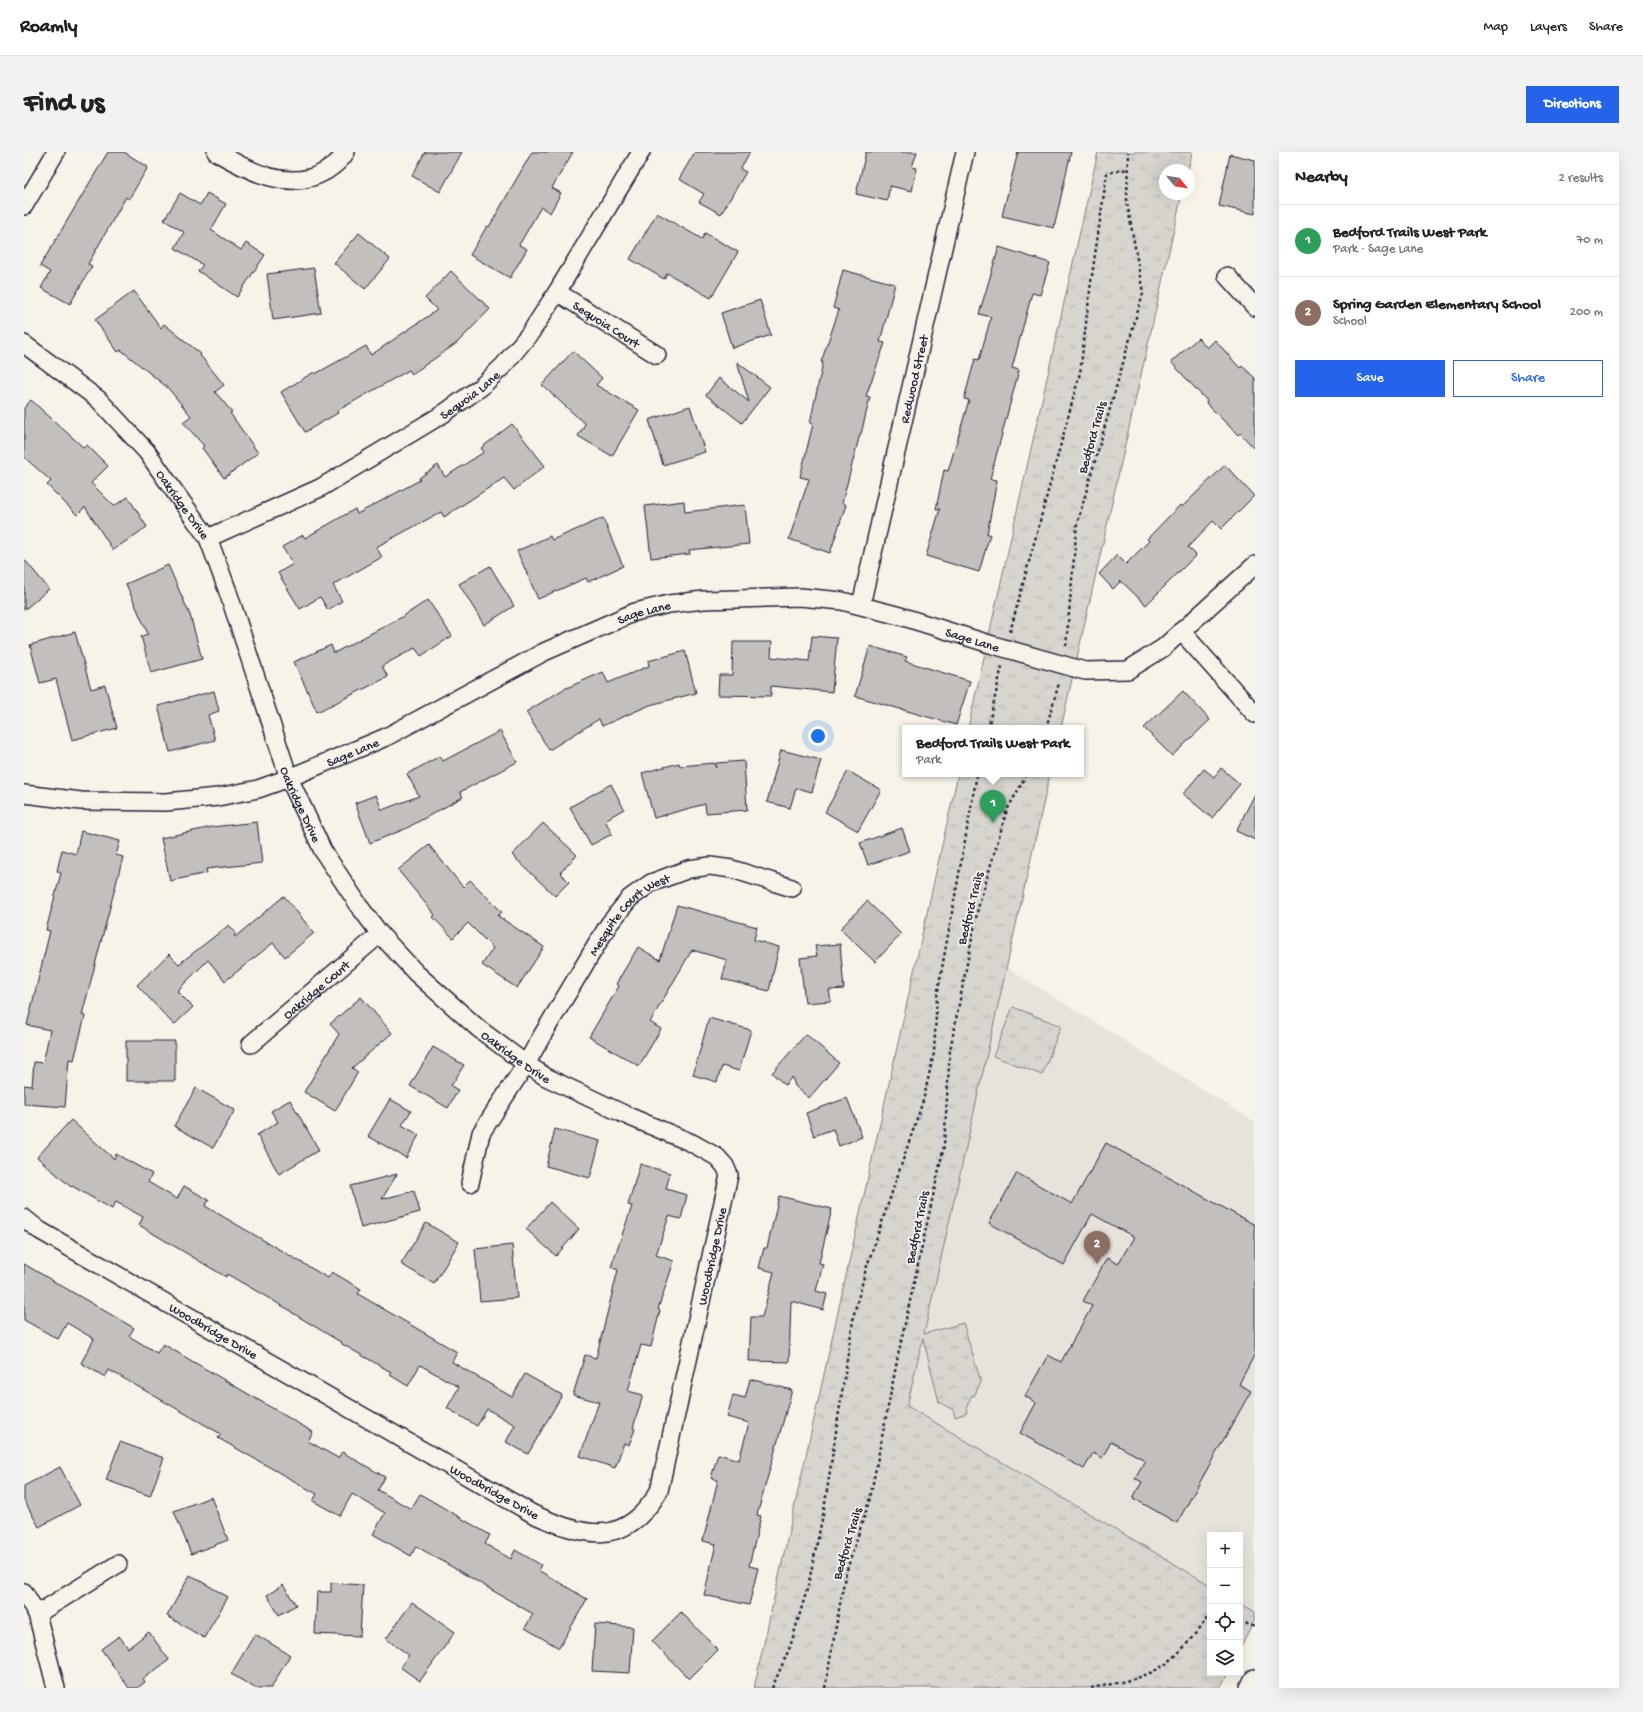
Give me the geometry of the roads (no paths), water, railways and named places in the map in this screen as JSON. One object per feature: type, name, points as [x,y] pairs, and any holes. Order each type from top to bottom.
[{"type":"street","points":[[24,206],[56,152]]},
{"type":"street","points":[[216,152],[244,168],[270,177],[295,181],[315,178],[333,167],[346,152]]},
{"type":"street","name":"Sequoia Lane","points":[[208,538],[320,488],[443,414],[481,387],[503,366],[530,332],[557,292],[641,152]]},
{"type":"street","name":"Redwood Street","points":[[861,606],[965,152]]},
{"type":"street","points":[[1227,276],[1255,307]]},
{"type":"street","name":"Sequoia Court","points":[[557,292],[657,355]]},
{"type":"street","name":"Oakridge Drive","points":[[24,344],[98,399],[148,452],[177,496],[208,538],[227,589],[289,778],[323,851],[362,910],[380,934],[416,973],[480,1030],[526,1064],[546,1077],[628,1116],[692,1142],[709,1153]]},
{"type":"street","name":"Sage Lane","points":[[24,794],[81,801],[166,802],[218,797],[258,789],[289,778],[386,736],[544,652],[635,612],[669,604],[704,600],[800,597],[842,601],[900,616],[1006,649],[1085,671],[1128,670],[1163,648],[1255,565]]},
{"type":"street","points":[[1181,632],[1255,714]]},
{"type":"street","name":"Mesquite Court West","points":[[470,1183],[481,1132],[526,1064],[609,924],[630,898],[651,884],[689,869],[710,866],[732,869],[792,888]]},
{"type":"street","name":"Oakridge Court","points":[[251,1044],[380,934]]},
{"type":"street","name":"Woodbridge Drive","points":[[24,1218],[39,1230],[533,1514],[563,1527],[585,1533],[605,1532],[624,1528],[637,1519],[652,1503],[659,1491],[729,1175],[726,1166],[717,1157],[709,1153]]},
{"type":"street","points":[[37,1614],[118,1564]]},
{"type":"street","points":[[24,1592],[37,1614],[56,1688]]},
{"type":"street","points":[[1251,1688],[1255,1680]]},
{"type":"place","name":"Bedford Trails West Park","points":[[993,823]]},
{"type":"place","name":"Spring Garden Elementary School","points":[[1097,1264]]}]
